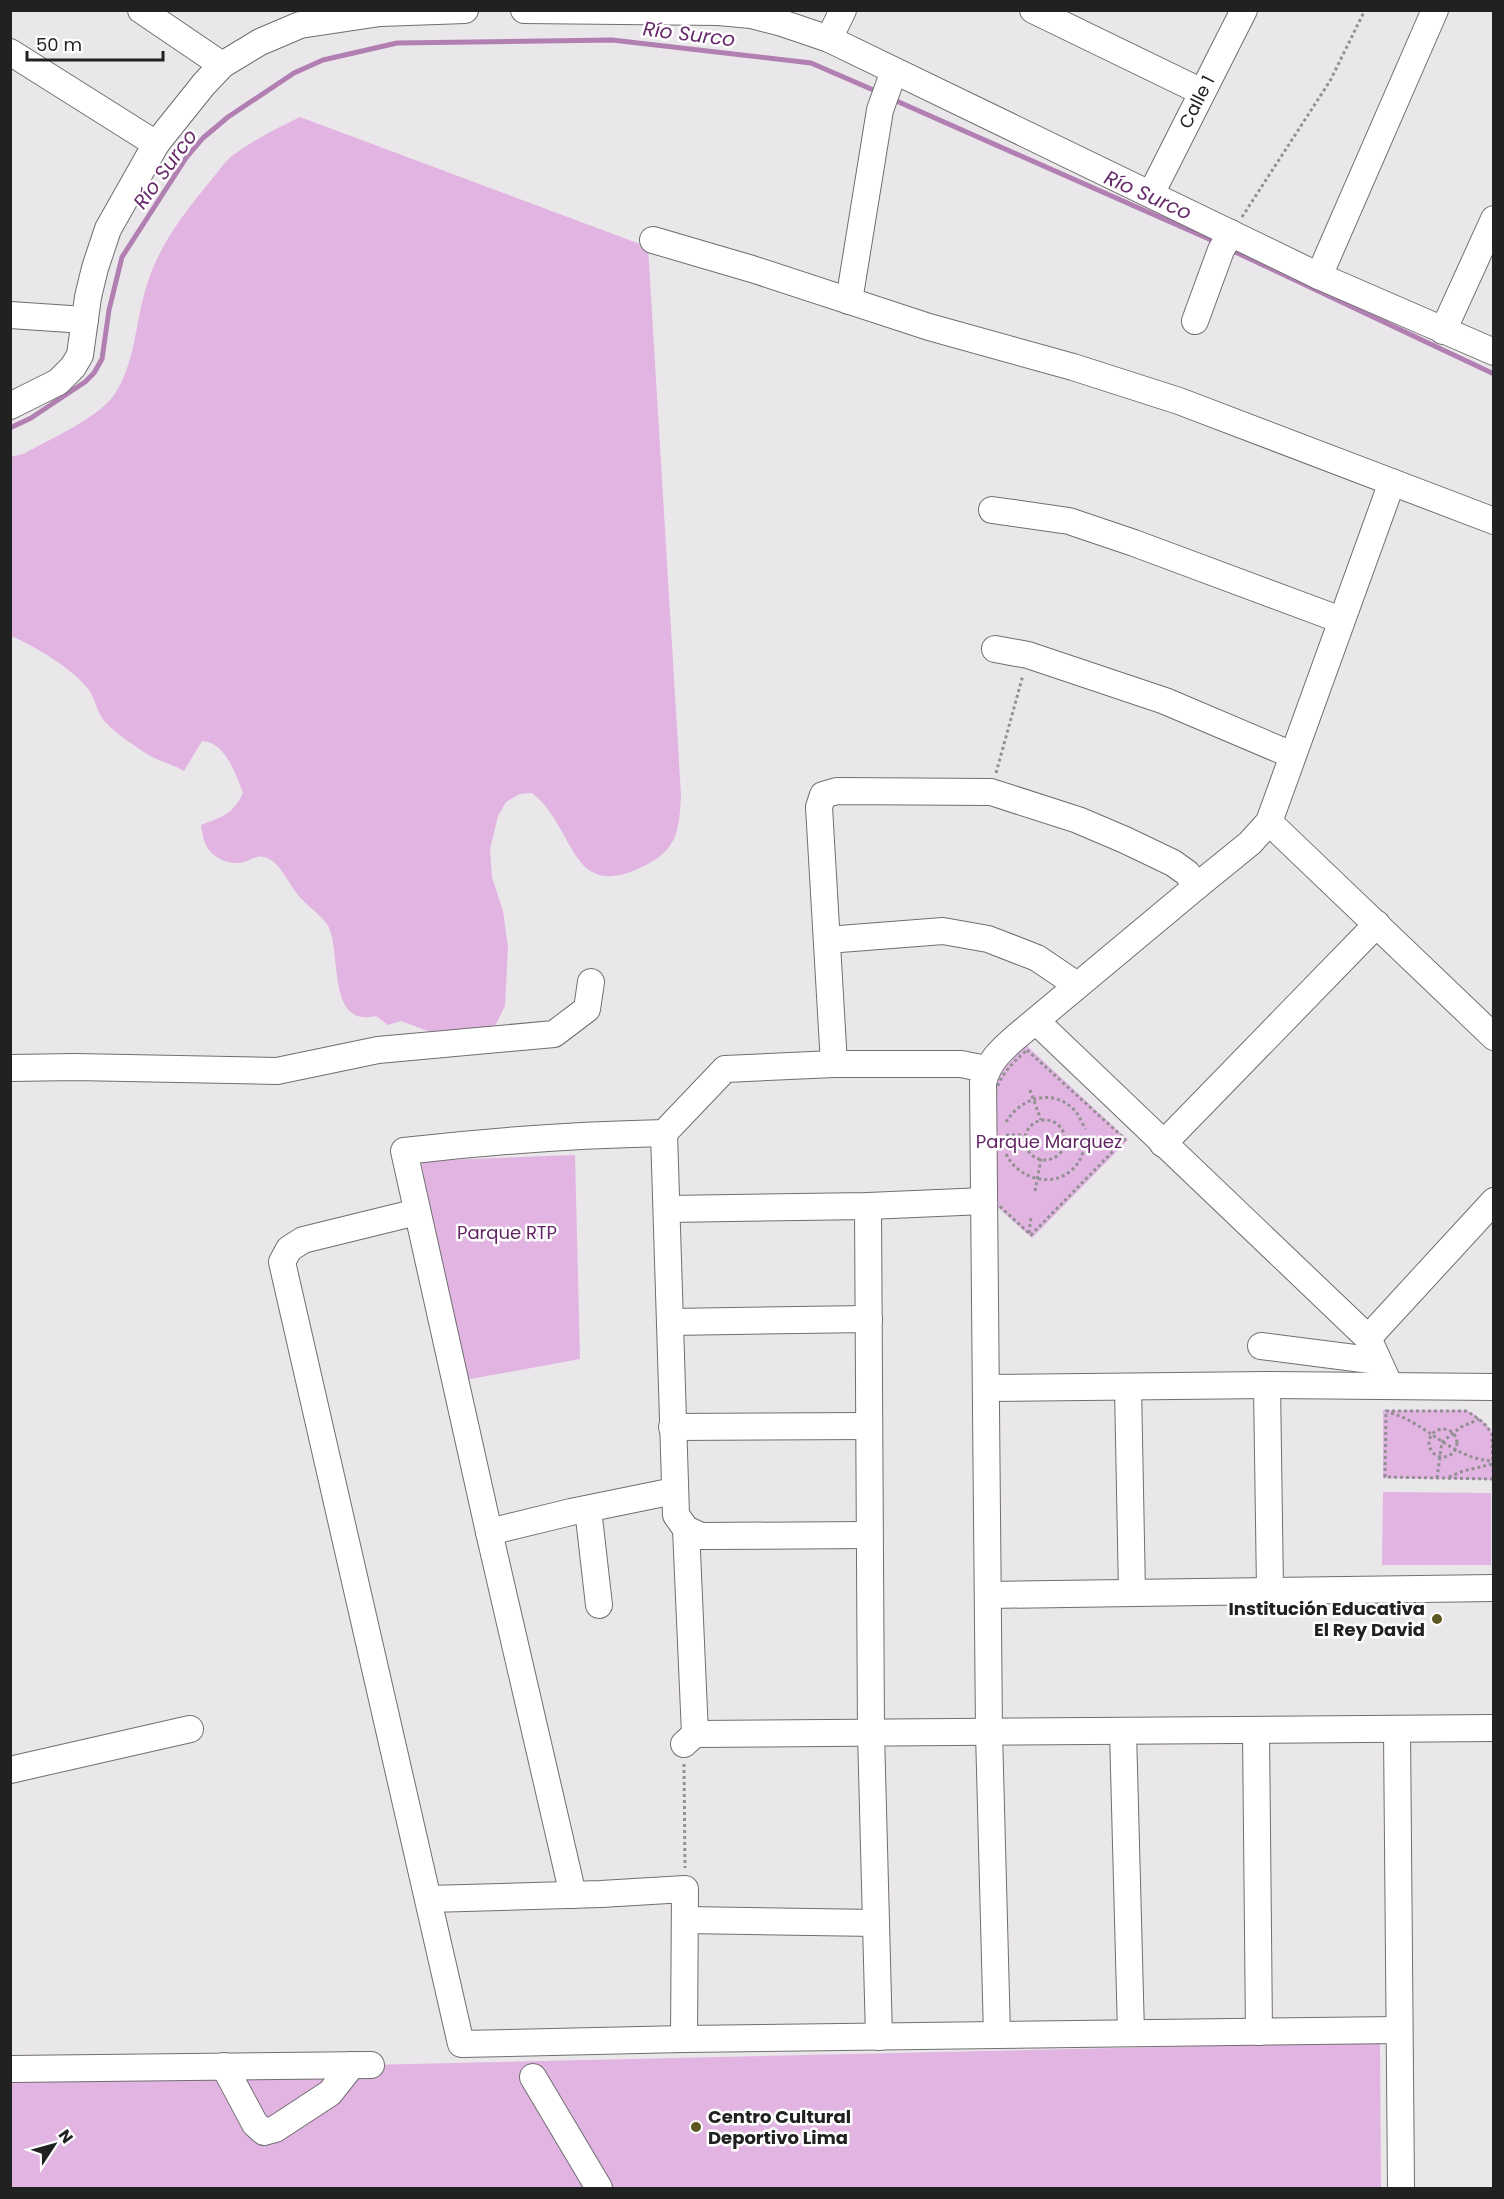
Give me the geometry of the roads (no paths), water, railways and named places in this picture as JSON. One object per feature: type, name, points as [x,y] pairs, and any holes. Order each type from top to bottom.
[{"type":"street","points":[[141,10],[222,65]]},
{"type":"street","points":[[10,406],[58,382],[73,367],[80,354],[95,268],[108,230],[156,144],[222,65],[299,18],[465,10]]},
{"type":"street","points":[[524,10],[653,11],[751,15],[829,39],[888,86],[1151,194],[1226,242],[1319,276],[1494,352]]},
{"type":"street","points":[[829,39],[843,10]]},
{"type":"street","points":[[1033,10],[1202,92]]},
{"type":"street","name":"Calle 1","points":[[1151,194],[1244,10]]},
{"type":"street","points":[[1319,276],[1435,10]]},
{"type":"street","points":[[10,52],[156,144]]},
{"type":"street","points":[[849,301],[888,86]]},
{"type":"street","points":[[1443,331],[1492,227]]},
{"type":"street","points":[[653,240],[752,269],[929,327],[1179,401],[1494,521]]},
{"type":"street","points":[[1195,321],[1226,242]]},
{"type":"street","points":[[10,315],[85,320]]},
{"type":"street","points":[[997,2035],[989,1732],[983,1083],[986,1069],[994,1057],[1077,985],[1250,843],[1269,822],[1392,482]]},
{"type":"street","points":[[992,510],[1069,521],[1341,620]]},
{"type":"street","points":[[995,649],[1028,655],[1165,701],[1292,755]]},
{"type":"street","points":[[834,1064],[819,807],[823,795],[837,790],[991,792],[1078,820],[1125,840],[1173,863],[1187,873],[1197,886]]},
{"type":"street","points":[[1269,822],[1494,1037]]},
{"type":"street","points":[[1163,1144],[1377,924]]},
{"type":"street","points":[[827,940],[943,931],[988,939],[1037,958],[1077,985]]},
{"type":"street","points":[[10,1068],[277,1071],[378,1050],[554,1034],[587,1009],[591,982]]},
{"type":"street","points":[[1036,1021],[1373,1349],[1390,1386]]},
{"type":"street","points":[[869,1535],[701,1536],[686,1529],[676,1515],[664,1133],[724,1069],[834,1064],[961,1064],[986,1069]]},
{"type":"street","points":[[573,1895],[404,1151],[494,1140],[664,1133]]},
{"type":"street","points":[[667,1209],[868,1206],[984,1201]]},
{"type":"street","points":[[1373,1349],[1494,1201]]},
{"type":"street","points":[[868,1206],[871,1732],[879,2037]]},
{"type":"street","points":[[417,1212],[303,1240],[289,1249],[282,1262],[461,2044],[684,2038],[1400,2030]]},
{"type":"street","points":[[670,1322],[869,1319]]},
{"type":"street","points":[[1261,1346],[1373,1349]]},
{"type":"street","points":[[987,1388],[1268,1385],[1494,1387]]},
{"type":"street","points":[[1268,1385],[1270,1590]]},
{"type":"street","points":[[1128,1387],[1132,1593]]},
{"type":"street","points":[[672,1427],[869,1426]]},
{"type":"street","points":[[489,1532],[674,1491]]},
{"type":"street","points":[[588,1509],[598,1605]]},
{"type":"street","points":[[686,1529],[690,1739],[871,1732],[1494,1728]]},
{"type":"street","points":[[989,1594],[1494,1588]]},
{"type":"street","points":[[10,1770],[190,1730]]},
{"type":"street","points":[[1397,1730],[1401,2188]]},
{"type":"street","points":[[1123,1731],[1131,2033]]},
{"type":"street","points":[[1256,1731],[1259,2032]]},
{"type":"street","points":[[429,1899],[573,1895],[685,1888],[684,2038]]},
{"type":"street","points":[[685,1920],[876,1923]]},
{"type":"street","points":[[10,2069],[224,2066],[361,2065],[330,2093],[275,2129],[264,2132],[255,2124],[224,2066]]},
{"type":"street","points":[[532,2077],[600,2188]]},
{"type":"waterway","name":"Río Surco","points":[[10,428],[31,418],[85,382],[94,373],[102,359],[109,310],[122,257],[186,158],[203,138],[228,117],[294,73],[323,60],[397,43],[612,40],[811,63],[878,92]]},
{"type":"waterway","name":"Río Surco","points":[[892,99],[1218,243]]},
{"type":"waterway","name":"Río Surco","points":[[1229,249],[1494,374]]},
{"type":"place","name":"Institución Educativa El Rey David","points":[[1437,1619]]},
{"type":"place","name":"Centro Cultural Deportivo Lima","points":[[696,2127]]},
{"type":"park label","name":"Parque Marquez","points":[[1049,1142]]},
{"type":"park label","name":"Parque RTP","points":[[507,1233]]}]
